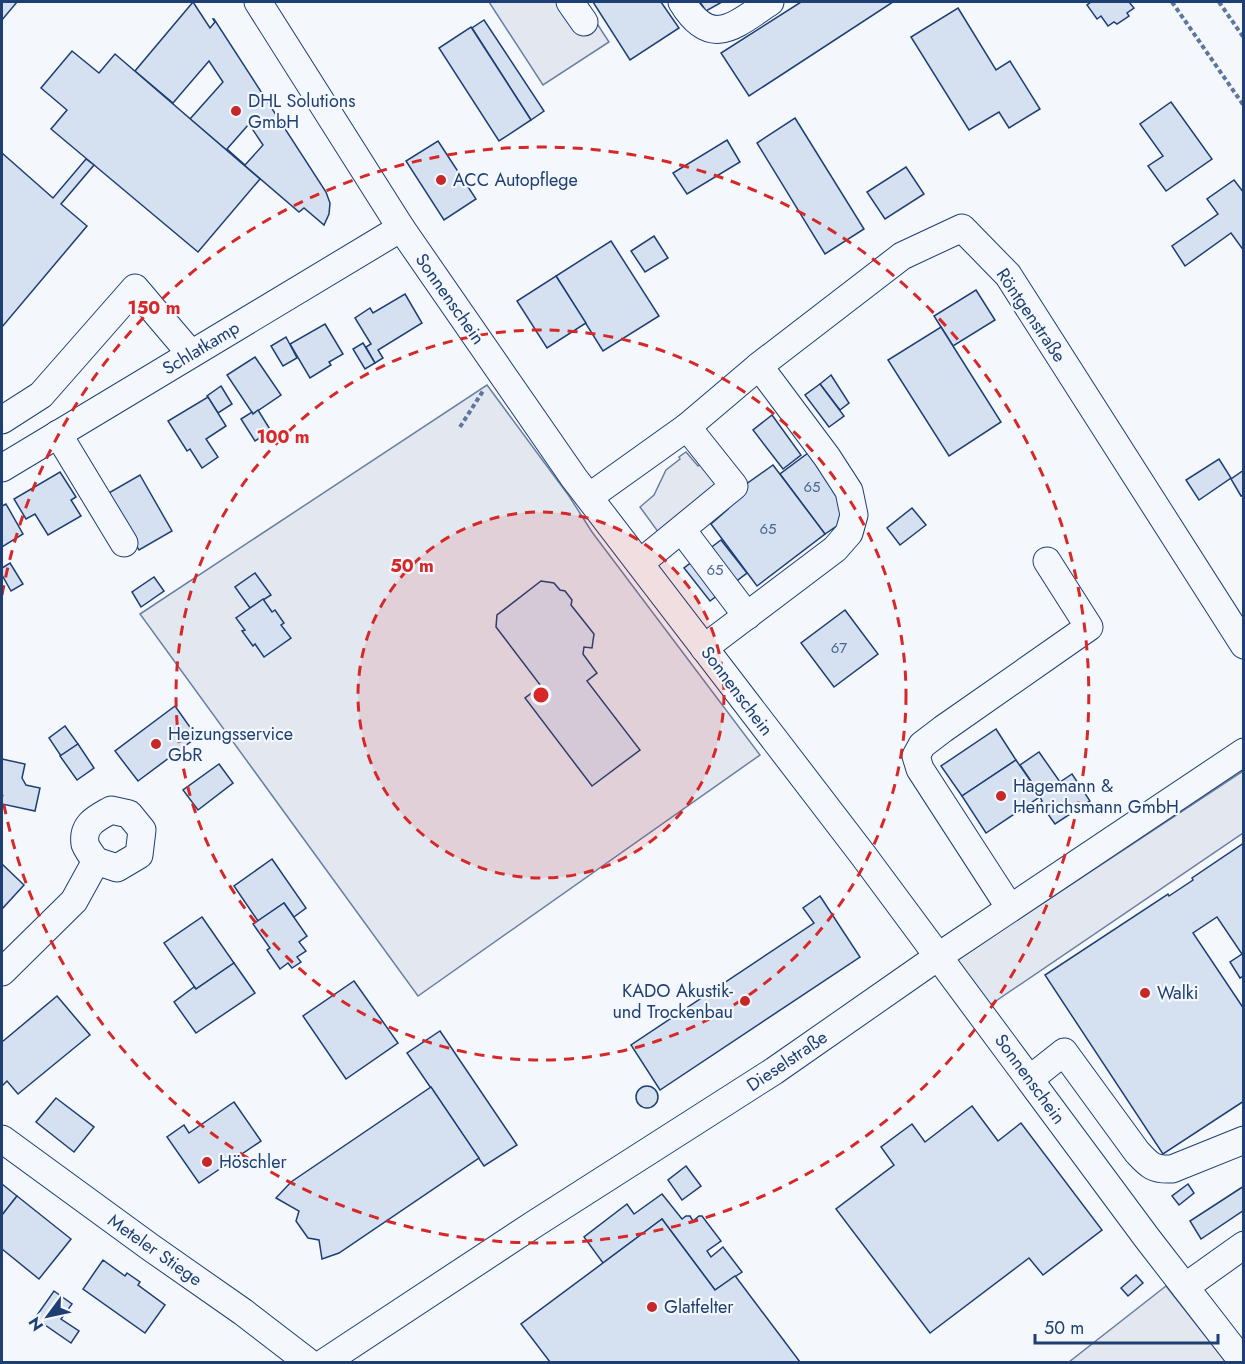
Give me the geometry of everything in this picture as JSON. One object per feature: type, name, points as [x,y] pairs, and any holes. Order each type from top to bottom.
[{"type":"street","name":"Sonnenschein","points":[[258,2],[401,228],[589,497],[939,956],[1147,1238],[1243,1362]]},
{"type":"street","points":[[682,2],[690,15],[699,23],[719,30],[734,25],[770,2]]},
{"type":"street","name":"Schlatkamp","points":[[2,468],[401,228]]},
{"type":"street","name":"Röntgenstraße","points":[[589,497],[687,427],[759,366],[902,256],[962,228],[1008,275],[1244,645]]},
{"type":"street","points":[[2,420],[41,395],[135,288],[191,354]]},
{"type":"street","points":[[704,648],[835,549],[849,533],[854,514],[849,491],[759,366]]},
{"type":"street","points":[[640,563],[734,486],[687,427]]},
{"type":"street","points":[[58,434],[124,543]]},
{"type":"street","points":[[679,533],[743,619]]},
{"type":"street","points":[[1010,908],[920,769],[916,756],[922,745],[943,729],[1089,627],[1047,561]]},
{"type":"street","name":"Dieselstraße","points":[[325,1362],[774,1071],[939,956],[1244,752]]},
{"type":"street","points":[[2,972],[74,901],[96,861]]},
{"type":"street","points":[[1030,1079],[1064,1052],[1137,1152],[1150,1166],[1161,1170],[1172,1169],[1244,1140]]},
{"type":"street","name":"Meteler Stiege","points":[[2,1139],[309,1362]]},
{"type":"street","points":[[1185,1287],[1244,1245]]},
{"type":"path","points":[[1172,2],[1244,106]]},
{"type":"path","points":[[1219,2],[1244,38]]},
{"type":"path","points":[[460,427],[498,368]]},
{"type":"shaded area","points":[[489,2],[583,2],[609,42],[543,85]]},
{"type":"shaded area","points":[[487,385],[569,496],[592,532],[760,755],[418,996],[140,614]]},
{"type":"shaded area","points":[[686,452],[698,466],[706,460],[727,487],[664,540],[640,507],[654,495],[666,470]]},
{"type":"shaded area","points":[[1243,771],[1243,833],[987,1007],[955,961]]},
{"type":"shaded area","points":[[1166,1286],[1226,1362],[1069,1362]]},
{"type":"building","points":[[2,2],[17,2],[2,20]]},
{"type":"building","name":"DHL Solutions GmbH","points":[[193,2],[210,28],[215,22],[214,19],[326,192],[330,203],[329,214],[324,225],[304,208],[299,212],[190,119],[223,82],[209,61],[173,103],[135,71]],"holes":[[[249,124],[263,145],[245,165],[227,149]]]},
{"type":"building","points":[[593,2],[661,2],[679,28],[630,60]]},
{"type":"building","points":[[700,2],[722,2],[706,11]]},
{"type":"building","points":[[801,2],[893,2],[749,96],[721,53]]},
{"type":"building","points":[[1091,2],[1129,2],[1134,8],[1127,13],[1129,16],[1117,24],[1114,22],[1108,26],[1101,16],[1097,19],[1087,5]]},
{"type":"building","points":[[958,8],[996,70],[1010,61],[1040,109],[1009,128],[999,112],[969,130],[911,37]]},
{"type":"building","points":[[484,20],[544,111],[531,120],[472,28]]},
{"type":"building","points":[[471,27],[531,120],[499,141],[439,48]]},
{"type":"building","points":[[72,51],[99,73],[115,54],[260,179],[198,252],[51,129],[67,110],[41,88]]},
{"type":"building","points":[[1171,102],[1212,159],[1166,191],[1148,166],[1163,156],[1140,124]]},
{"type":"building","points":[[795,118],[864,229],[825,254],[757,143]]},
{"type":"building","points":[[727,140],[740,162],[687,194],[673,173]]},
{"type":"building","name":"ACC Autopflege","points":[[438,141],[476,199],[444,220],[406,161]]},
{"type":"building","points":[[2,153],[53,198],[86,159],[94,165],[61,204],[87,226],[2,327]]},
{"type":"building","points":[[906,167],[924,194],[885,219],[867,192]]},
{"type":"building","points":[[1234,180],[1244,193],[1244,251],[1231,233],[1185,266],[1172,246],[1218,214],[1207,199]]},
{"type":"building","points":[[654,236],[668,258],[645,272],[631,251]]},
{"type":"building","points":[[611,241],[659,316],[603,351],[556,276]]},
{"type":"building","points":[[556,276],[586,323],[547,348],[517,301]]},
{"type":"building","points":[[976,290],[995,320],[953,346],[934,316]]},
{"type":"building","points":[[405,294],[422,323],[378,350],[383,358],[375,363],[366,347],[371,344],[355,318],[370,308],[373,313]]},
{"type":"building","points":[[325,324],[343,354],[329,362],[331,365],[310,378],[290,344]]},
{"type":"building","points":[[941,327],[1001,422],[949,456],[888,360]]},
{"type":"building","points":[[286,337],[297,358],[283,366],[271,346]]},
{"type":"building","points":[[363,343],[375,363],[365,369],[353,349]]},
{"type":"building","points":[[255,357],[281,395],[253,414],[227,375]]},
{"type":"building","points":[[831,375],[849,403],[840,410],[820,384]]},
{"type":"building","points":[[820,384],[844,416],[829,427],[805,395]]},
{"type":"building","points":[[221,386],[232,404],[218,413],[207,396]]},
{"type":"building","points":[[208,397],[226,426],[206,439],[218,457],[202,468],[190,449],[187,451],[168,421]]},
{"type":"building","points":[[258,410],[271,431],[255,441],[241,419]]},
{"type":"building","points":[[772,415],[801,455],[783,469],[753,430]]},
{"type":"building","points":[[808,453],[843,501],[841,523],[825,534],[780,474]]},
{"type":"building","points":[[1219,459],[1231,478],[1199,500],[1186,480]]},
{"type":"building","points":[[773,465],[825,534],[757,586],[711,524],[728,509],[735,492]]},
{"type":"building","points":[[1244,470],[1244,495],[1241,496],[1231,479]]},
{"type":"building","points":[[60,472],[76,497],[71,500],[81,516],[48,535],[35,514],[26,519],[14,499]]},
{"type":"building","points":[[140,475],[172,531],[139,550],[107,494]]},
{"type":"building","points":[[6,504],[23,534],[2,547],[2,506]]},
{"type":"building","points":[[912,508],[926,525],[900,545],[887,528]]},
{"type":"building","points":[[721,540],[747,573],[710,601],[684,568]]},
{"type":"building","points":[[10,563],[23,584],[11,591],[2,575],[2,568]]},
{"type":"building","points":[[255,573],[271,595],[250,608],[235,587]]},
{"type":"building","points":[[154,577],[164,591],[141,607],[132,592]]},
{"type":"building","points":[[541,581],[554,583],[560,590],[565,591],[572,600],[571,605],[594,634],[592,648],[584,647],[583,654],[597,673],[587,681],[640,750],[592,786],[525,698],[541,686],[496,627],[497,615]]},
{"type":"building","points":[[263,599],[272,612],[275,610],[284,623],[281,625],[291,638],[264,657],[242,631],[245,630],[236,618]]},
{"type":"building","points":[[845,610],[878,654],[834,687],[801,643]]},
{"type":"building","name":"Heizungsservice GbR","points":[[175,706],[197,737],[138,781],[115,751]]},
{"type":"building","points":[[65,726],[78,744],[61,756],[49,738]]},
{"type":"building","points":[[996,729],[1016,760],[962,796],[941,766]]},
{"type":"building","points":[[78,744],[94,768],[77,780],[60,756]]},
{"type":"building","points":[[1039,752],[1060,782],[1072,774],[1090,801],[1055,824],[1040,803],[1041,796],[1020,765]]},
{"type":"building","points":[[2,759],[25,764],[22,778],[26,785],[40,788],[35,811],[2,804]]},
{"type":"building","name":"Hagemann & Henrichsmann GmbH","points":[[1016,760],[1041,796],[986,833],[962,796]]},
{"type":"building","points":[[219,764],[233,783],[198,810],[183,790]]},
{"type":"building","name":"Walki","points":[[1244,843],[1244,976],[1240,978],[1230,962],[1242,954],[1217,917],[1193,933],[1244,1009],[1244,1101],[1163,1154],[1045,975],[1168,894],[1169,896]]},
{"type":"building","points":[[272,859],[306,908],[294,917],[284,903],[258,921],[234,886]]},
{"type":"building","points":[[2,864],[24,885],[2,909]]},
{"type":"building","name":"KADO Akustik- und Trockenbau","points":[[820,896],[860,957],[660,1090],[631,1045],[814,923],[803,908]]},
{"type":"building","points":[[284,903],[307,936],[299,942],[306,951],[297,957],[301,962],[292,968],[288,963],[280,969],[267,950],[270,948],[253,924]]},
{"type":"building","points":[[202,917],[234,963],[196,989],[164,943]]},
{"type":"building","points":[[234,963],[255,993],[196,1033],[174,1002]]},
{"type":"building","points":[[354,981],[398,1043],[346,1079],[303,1016]]},
{"type":"building","points":[[57,996],[90,1035],[18,1094],[7,1081],[2,1086],[2,1042]]},
{"type":"building","points":[[440,1031],[517,1145],[484,1166],[407,1053]]},
{"type":"building","points":[[647,1086],[655,1089],[658,1097],[655,1105],[647,1108],[639,1105],[636,1097],[639,1089]]},
{"type":"building","points":[[431,1087],[479,1158],[339,1253],[322,1259],[319,1240],[308,1238],[296,1221],[299,1211],[276,1198],[291,1182]]},
{"type":"building","points":[[56,1098],[94,1127],[74,1152],[36,1122]]},
{"type":"building","name":"Höschler","points":[[234,1102],[261,1141],[199,1183],[167,1137],[184,1125],[189,1133]]},
{"type":"building","points":[[972,1106],[998,1141],[1021,1123],[1102,1230],[1043,1275],[1029,1258],[930,1333],[836,1209],[894,1165],[881,1147],[912,1124],[925,1142]]},
{"type":"building","points":[[686,1166],[701,1186],[682,1200],[668,1180]]},
{"type":"building","points":[[2,1184],[17,1196],[2,1215]]},
{"type":"building","points":[[1188,1184],[1194,1193],[1179,1205],[1172,1196]]},
{"type":"building","points":[[1244,1186],[1244,1210],[1201,1239],[1190,1221]]},
{"type":"building","points":[[662,1194],[682,1219],[690,1216],[693,1221],[702,1216],[721,1241],[707,1251],[711,1257],[723,1247],[742,1272],[715,1290],[662,1219],[603,1263],[584,1237],[627,1204],[634,1214]]},
{"type":"building","points":[[17,1196],[71,1239],[39,1279],[2,1249],[2,1215]]},
{"type":"building","name":"Glatfelter","points":[[662,1219],[715,1290],[736,1277],[800,1362],[550,1362],[521,1324]]},
{"type":"building","points":[[103,1260],[125,1276],[127,1273],[140,1282],[138,1285],[165,1305],[145,1333],[83,1289]]},
{"type":"building","points":[[1136,1275],[1143,1283],[1128,1296],[1121,1288]]},
{"type":"building","points":[[54,1291],[72,1304],[61,1319],[79,1331],[71,1343],[35,1318]]},
{"type":"place","name":"DHL Solutions GmbH","points":[[236,111]]},
{"type":"place","name":"ACC Autopflege","points":[[441,180]]},
{"type":"place","name":"Heizungsservice GbR","points":[[156,744]]},
{"type":"place","name":"Hagemann & Henrichsmann GmbH","points":[[1001,796]]},
{"type":"place","name":"Walki","points":[[1145,993]]},
{"type":"place","name":"KADO Akustik- und Trockenbau","points":[[745,1001]]},
{"type":"place","name":"Höschler","points":[[207,1162]]},
{"type":"place","name":"Glatfelter","points":[[652,1307]]}]
